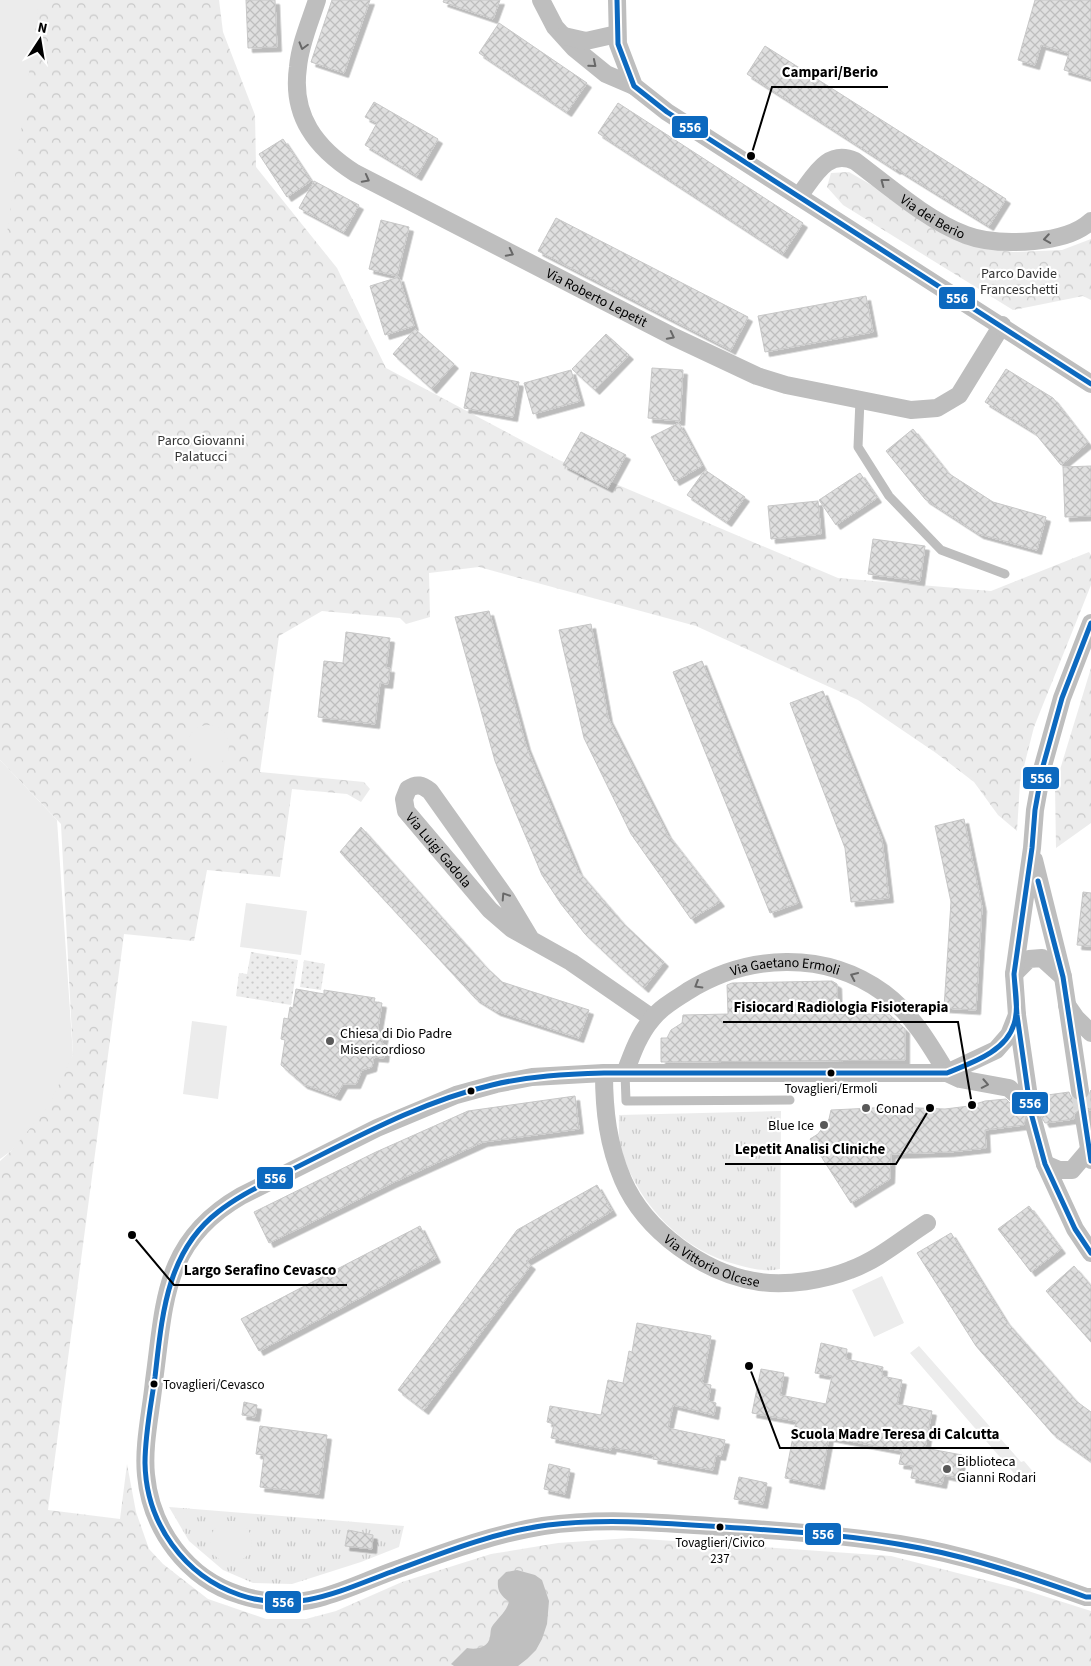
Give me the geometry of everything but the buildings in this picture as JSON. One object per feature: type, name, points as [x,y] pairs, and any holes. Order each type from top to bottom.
[{"type":"street","name":"Via Roberto Lepetit","points":[[317,0],[298,65],[296,82],[298,99],[309,129],[328,154],[340,164],[401,197],[674,337],[756,376],[786,385],[911,410],[937,408],[959,395],[1002,326]]},
{"type":"street","points":[[540,0],[555,27],[574,48],[606,74],[634,86],[667,112],[1091,384]]},
{"type":"street","points":[[617,0],[618,44],[634,86]]},
{"type":"street","points":[[564,36],[586,41],[617,34]]},
{"type":"street","name":"Via dei Berio","points":[[799,196],[828,160],[841,156],[855,160],[945,226],[966,236],[1009,242],[1050,240],[1082,229],[1091,221]]},
{"type":"street","points":[[1091,623],[1062,698],[1043,766],[1035,810],[1032,848],[1014,974],[1025,1097],[1009,1088],[960,1079],[947,1073],[604,1073],[548,1075],[516,1080],[475,1089],[437,1102],[378,1128],[241,1196],[212,1216],[196,1231],[179,1256],[168,1290],[159,1342],[145,1473],[152,1506],[169,1540],[184,1560],[202,1577],[224,1590],[256,1599],[289,1602],[318,1599],[446,1551],[502,1534],[542,1526],[587,1521],[643,1521],[820,1533],[901,1544],[973,1560],[1091,1597]]},
{"type":"street","name":"Via Luigi Gadola","points":[[530,938],[506,898],[430,791],[424,786],[418,785],[408,789],[404,799],[406,811],[448,863],[490,910],[512,929],[530,938],[604,984],[652,1018]]},
{"type":"street","points":[[1032,848],[1063,977],[1066,1003],[1086,1089]]},
{"type":"street","points":[[1014,974],[1029,959],[1042,958],[1063,977]]},
{"type":"street","name":"Via Gaetano Ermoli","points":[[625,1073],[639,1041],[652,1018],[665,1007],[694,987],[719,974],[778,961],[818,965],[867,982],[891,998],[914,1022],[947,1073]]},
{"type":"street","points":[[1066,1003],[1076,1018],[1091,1033]]},
{"type":"street","points":[[947,1073],[996,1050],[1009,1035],[1017,1015]]},
{"type":"street","name":"Via Vittorio Olcese","points":[[604,1073],[605,1110],[611,1146],[623,1181],[632,1198],[644,1216],[669,1240],[714,1267],[760,1282],[787,1282],[820,1278],[860,1266],[927,1223]]},
{"type":"street","points":[[1045,1164],[1059,1170],[1072,1170],[1090,1156],[1084,1118]]},
{"type":"street","points":[[1034,1124],[1045,1164],[1075,1229],[1091,1253]]},
{"type":"lane","points":[[860,400],[858,448],[889,496],[941,550],[1005,574]]},
{"type":"lane","points":[[625,1073],[626,1101],[790,1100]]},
{"type":"green space","name":"Parco Giovanni Palatucci","points":[[0,0],[219,0],[223,32],[255,115],[256,167],[337,268],[386,368],[559,460],[838,578],[991,591],[1089,552],[1091,555],[1091,585],[1034,727],[1020,782],[1017,831],[998,815],[974,782],[936,753],[858,700],[696,626],[479,567],[429,573],[430,617],[406,624],[400,618],[322,611],[279,636],[260,772],[364,782],[370,789],[361,802],[347,794],[292,789],[280,877],[207,870],[194,941],[124,934],[48,1510],[120,1519],[127,1464],[136,1512],[149,1549],[163,1564],[208,1599],[266,1619],[306,1619],[336,1611],[402,1582],[491,1554],[558,1543],[630,1538],[891,1556],[1028,1591],[1091,1611],[1091,1666],[0,1666],[0,1161],[11,1151],[73,1055],[61,824],[0,760]]},
{"type":"green space","points":[[0,0],[39,0],[6,241],[0,241]]},
{"type":"green space","name":"Parco Davide Franceschetti","points":[[849,172],[978,247],[1013,252],[1062,250],[1091,239],[1091,300],[1083,296],[1013,310],[843,205],[827,187],[831,173]]},
{"type":"green space","points":[[1091,668],[1091,823],[1056,848],[1055,786]]},
{"type":"green space","points":[[212,725],[220,728],[226,734],[229,746],[226,758],[220,764],[204,767],[196,764],[190,758],[187,742],[190,734],[196,728]]},
{"type":"green space","points":[[0,760],[57,820],[73,1055],[48,1107],[11,1151],[0,1159]]},
{"type":"green space","points":[[246,903],[307,911],[301,955],[240,947]]},
{"type":"green space","points":[[251,952],[298,960],[291,1005],[236,996],[239,973],[247,974]]},
{"type":"green space","points":[[304,960],[325,964],[321,990],[300,987]]},
{"type":"green space","points":[[192,1021],[227,1026],[218,1099],[183,1094]]},
{"type":"green space","points":[[781,1111],[780,1269],[759,1270],[738,1265],[699,1249],[682,1237],[666,1224],[640,1191],[621,1149],[619,1115]]},
{"type":"green space","points":[[882,1276],[904,1323],[874,1337],[852,1290]]},
{"type":"green space","points":[[919,1346],[1021,1462],[1024,1461],[1035,1474],[1024,1485],[910,1353]]},
{"type":"green space","points":[[169,1507],[404,1526],[399,1547],[361,1562],[292,1584],[253,1583],[223,1570],[189,1541]]},
{"type":"green space","points":[[227,1521],[235,1521],[246,1527],[252,1542],[246,1557],[235,1563],[227,1563],[216,1557],[210,1546],[210,1538],[216,1527]]},
{"type":"shaded area","points":[[517,1570],[535,1575],[542,1580],[549,1601],[547,1624],[536,1650],[518,1666],[454,1666],[451,1664],[467,1648],[474,1649],[487,1644],[492,1626],[504,1612],[509,1602],[500,1592],[498,1580],[506,1572]]},
{"type":"tunnel","points":[[1080,1091],[1084,1118]]},
{"type":"tunnel","points":[[1029,1097],[1034,1124]]},
{"type":"transit line","name":"556","points":[[617,0],[618,44],[634,86],[667,112],[1091,384]]},
{"type":"transit line","name":"556","points":[[1091,623],[1062,698],[1043,766],[1035,810],[1032,848],[1014,974],[1017,1015],[1031,1113],[1045,1164],[1075,1229],[1091,1253]]},
{"type":"transit line","name":"556","points":[[1038,881],[1063,977],[1091,1161]]},
{"type":"transit line","name":"556","points":[[1014,974],[1016,1012],[1010,1034],[996,1049],[947,1073],[604,1073],[520,1079],[465,1092],[438,1101],[361,1135],[242,1196],[218,1212],[201,1228],[187,1246],[177,1266],[170,1287],[160,1332],[147,1430],[145,1452],[147,1485],[152,1506],[161,1526],[172,1544],[186,1561],[202,1575],[220,1586],[240,1595],[260,1600],[280,1602],[317,1598],[336,1593],[488,1538],[528,1528],[592,1522],[657,1523],[797,1532],[896,1544],[941,1552],[983,1563],[1086,1597],[1091,1597]]},
{"type":"place","name":"Campari/Berio","points":[[751,156]]},
{"type":"place","name":"Chiesa di Dio Padre Misericordioso","points":[[330,1041]]},
{"type":"place","name":"Tovaglieri/Ermoli","points":[[831,1073]]},
{"type":"place","name":"Fisiocard Radiologia Fisioterapia","points":[[972,1105]]},
{"type":"place","name":"Conad","points":[[866,1108]]},
{"type":"place","name":"Lepetit Analisi Cliniche","points":[[930,1108]]},
{"type":"place","name":"Blue Ice","points":[[824,1125]]},
{"type":"place","name":"Largo Serafino Cevasco","points":[[132,1235]]},
{"type":"place","name":"Scuola Madre Teresa di Calcutta","points":[[749,1366]]},
{"type":"place","name":"Tovaglieri/Cevasco","points":[[154,1384]]},
{"type":"place","name":"Biblioteca Gianni Rodari","points":[[947,1469]]},
{"type":"place","name":"Tovaglieri/Civico 237","points":[[720,1527]]}]
